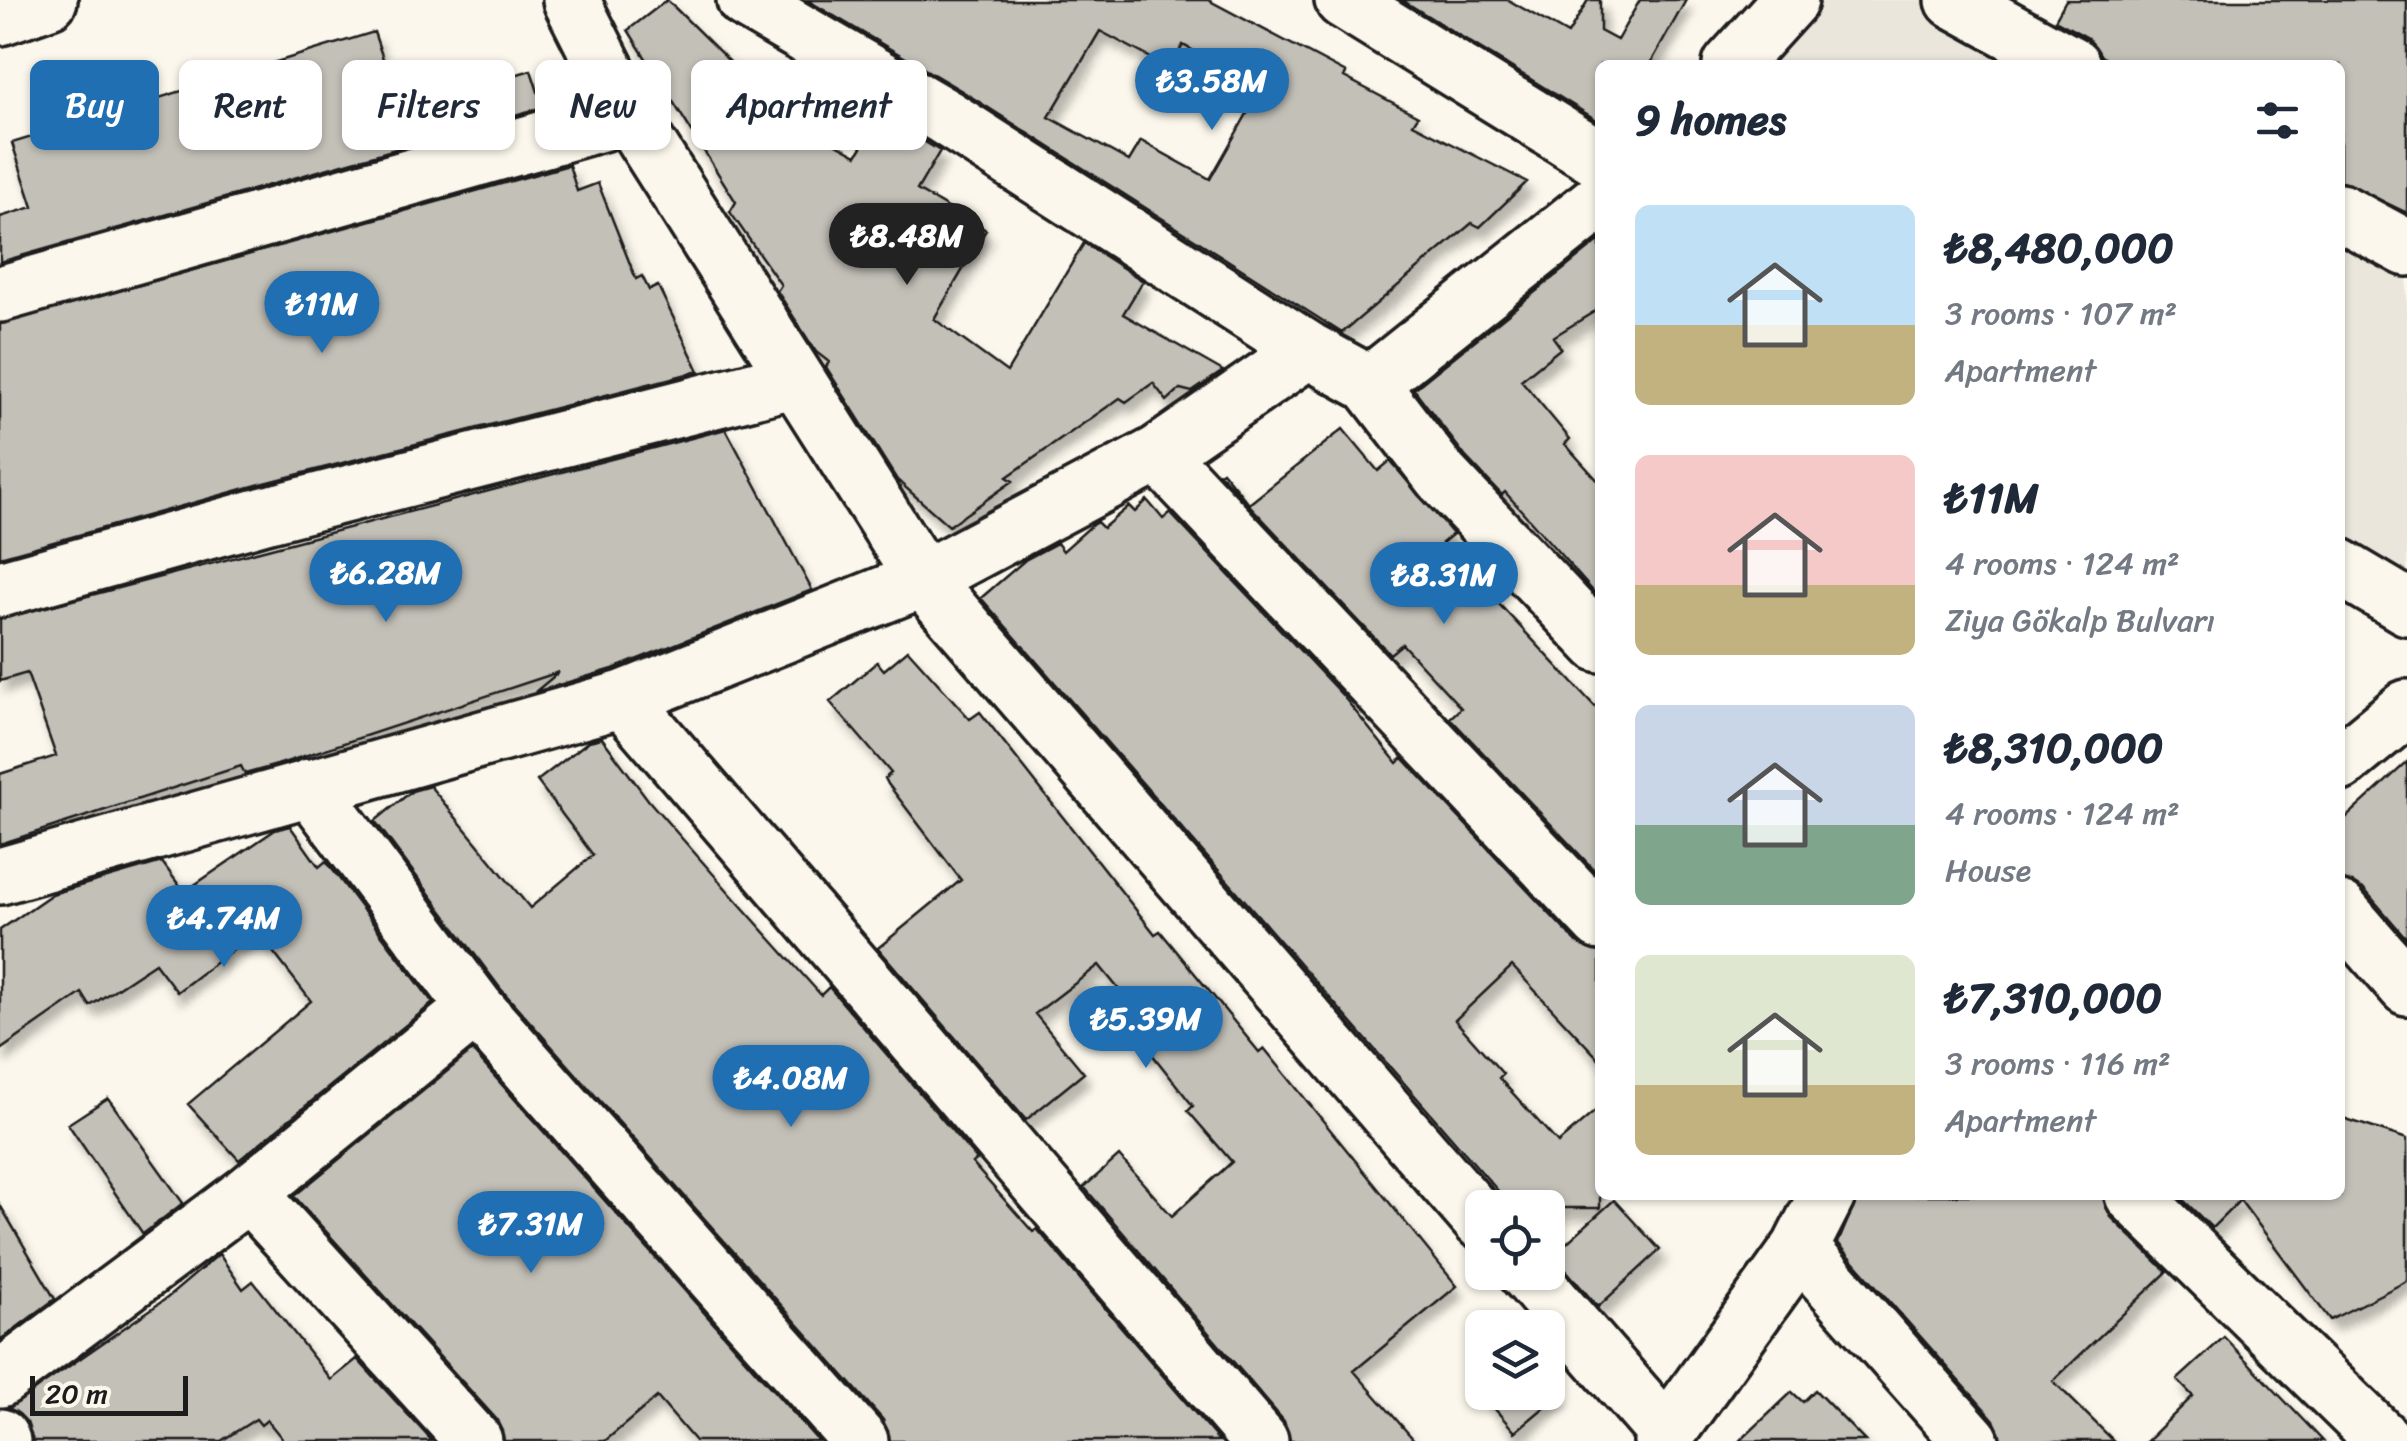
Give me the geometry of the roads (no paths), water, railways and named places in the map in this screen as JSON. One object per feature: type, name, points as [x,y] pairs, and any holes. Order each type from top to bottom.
[{"type":"street","points":[[0,17],[49,0]]},
{"type":"street","points":[[572,0],[602,60]]},
{"type":"street","points":[[745,0],[945,117],[1308,350],[1370,384],[1441,476],[1595,639]]},
{"type":"street","points":[[1343,0],[1595,156]]},
{"type":"street","points":[[1736,60],[1790,0]]},
{"type":"street","points":[[1954,0],[2063,60]]},
{"type":"street","points":[[0,294],[535,142]]},
{"type":"street","points":[[651,150],[923,579],[1465,1202]]},
{"type":"street","points":[[1370,384],[1595,204]]},
{"type":"street","points":[[2345,215],[2407,248]]},
{"type":"street","points":[[0,876],[623,698],[923,579],[1158,454],[1308,350]]},
{"type":"street","points":[[0,589],[265,515],[796,379]]},
{"type":"street","points":[[1158,454],[1595,917]]},
{"type":"street","points":[[2345,569],[2407,607]]},
{"type":"street","points":[[623,698],[1260,1441]]},
{"type":"street","points":[[2345,759],[2407,708]]},
{"type":"street","points":[[310,787],[476,1008],[860,1441]]},
{"type":"street","points":[[2345,916],[2407,987]]},
{"type":"street","points":[[0,1379],[250,1192],[476,1008]]},
{"type":"street","points":[[250,1192],[474,1441]]},
{"type":"street","points":[[1541,1290],[1664,1438],[1800,1248],[1824,1200]]},
{"type":"street","points":[[2139,1200],[2384,1441]]},
{"type":"street","points":[[1800,1248],[1971,1441]]}]
